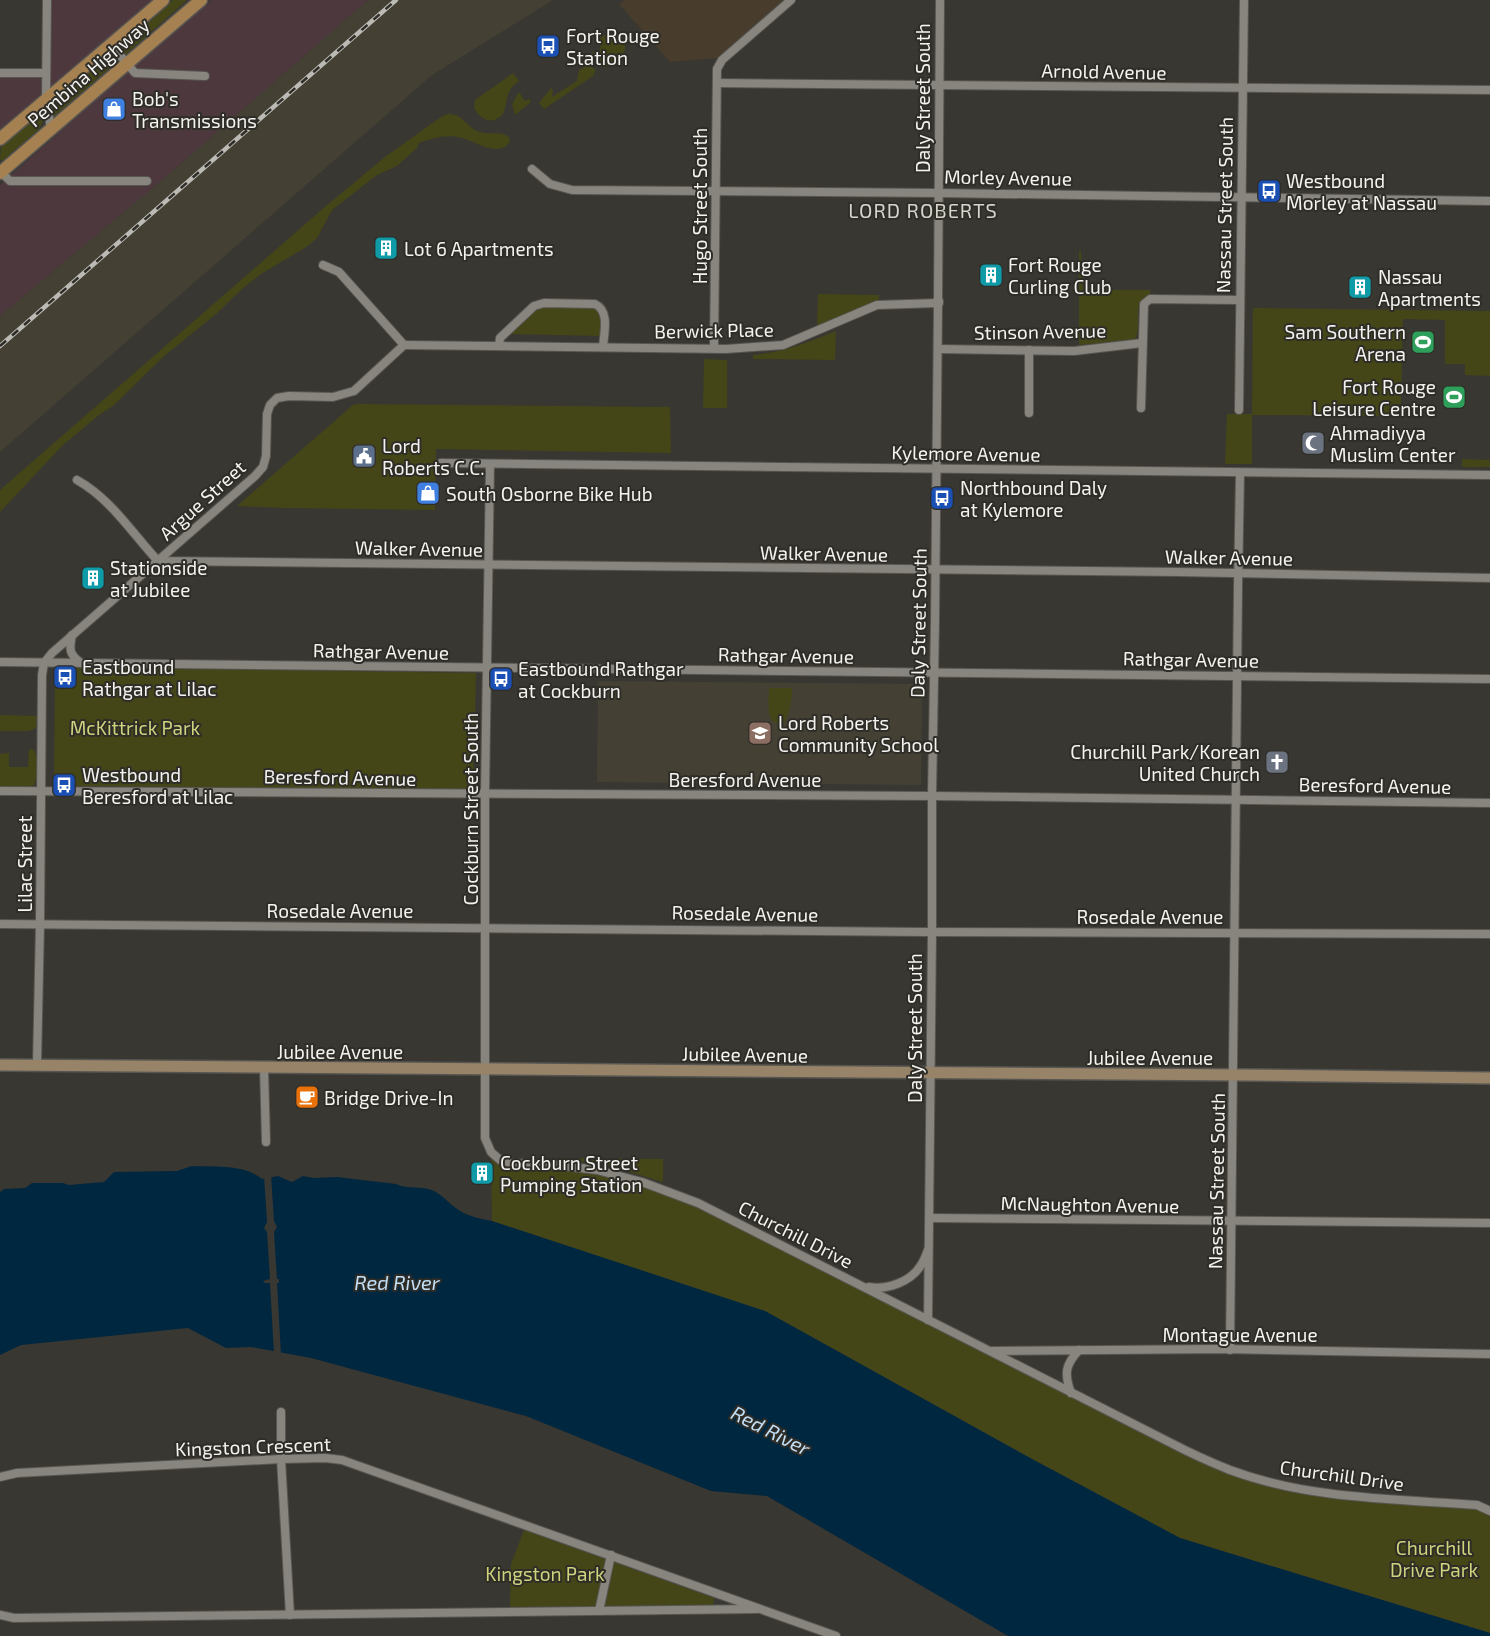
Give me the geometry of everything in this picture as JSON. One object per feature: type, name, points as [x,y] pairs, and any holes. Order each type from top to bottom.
[{"type":"main road","name":"Pembina Highway","points":[[0,139],[163,0]]},
{"type":"main road","name":"Pembina Highway","points":[[0,172],[201,0]]},
{"type":"main road","name":"Jubilee Avenue","points":[[0,1065],[1233,1074],[1490,1078]]},
{"type":"street","points":[[47,0],[46,99],[51,129]]},
{"type":"street","name":"Hugo Street South","points":[[714,348],[716,69],[718,65],[791,0]]},
{"type":"street","name":"Daly Street South","points":[[928,1320],[940,0]]},
{"type":"street","name":"Nassau Street South","points":[[1239,410],[1244,0]]},
{"type":"street","points":[[118,38],[118,53],[136,73],[205,76]]},
{"type":"street","points":[[0,73],[46,73]]},
{"type":"street","name":"Arnold Avenue","points":[[717,82],[1490,90]]},
{"type":"street","name":"Morley Avenue","points":[[532,169],[550,184],[564,189],[1490,201]]},
{"type":"street","points":[[0,172],[10,181],[147,181]]},
{"type":"street","points":[[323,265],[339,272],[404,345]]},
{"type":"street","points":[[1141,408],[1144,304],[1150,299],[1239,300]]},
{"type":"street","name":"Berwick Place","points":[[404,345],[746,349],[783,345],[876,305],[938,302]]},
{"type":"street","points":[[499,346],[500,338],[534,306],[544,303],[595,304],[600,306],[604,315],[603,347]]},
{"type":"street","name":"Stinson Avenue","points":[[938,349],[1074,350],[1142,343]]},
{"type":"street","name":"Argue Street","points":[[44,663],[72,635],[263,467],[266,456],[267,414],[270,405],[277,398],[289,396],[333,397],[354,391],[404,345]]},
{"type":"street","points":[[1029,350],[1029,413]]},
{"type":"street","name":"Kylemore Avenue","points":[[441,463],[1490,476]]},
{"type":"street","name":"Cockburn Street South","points":[[490,464],[485,794],[485,1138],[491,1152]]},
{"type":"street","name":"Nassau Street South","points":[[1230,1350],[1233,1221],[1235,800],[1240,473]]},
{"type":"street","points":[[77,480],[104,498],[158,561]]},
{"type":"street","name":"Walker Avenue","points":[[158,561],[1238,573],[1490,578]]},
{"type":"street","points":[[72,635],[70,652],[81,663]]},
{"type":"street","name":"Rathgar Avenue","points":[[0,662],[1490,679]]},
{"type":"street","name":"Lilac Street","points":[[37,1064],[42,675],[44,663]]},
{"type":"street","name":"Beresford Avenue","points":[[0,792],[932,796],[1490,803]]},
{"type":"street","name":"Rosedale Avenue","points":[[0,924],[932,932],[1490,934]]},
{"type":"street","points":[[264,1068],[266,1142]]},
{"type":"street","name":"Churchill Drive","points":[[491,1152],[500,1160],[510,1163],[556,1164],[597,1170],[668,1191],[726,1216],[1071,1393],[1199,1457],[1231,1470],[1273,1483],[1318,1492],[1364,1498],[1490,1505]]},
{"type":"street","name":"McNaughton Avenue","points":[[930,1218],[1490,1223]]},
{"type":"street","name":"Daly Street South","points":[[862,1285],[877,1288],[897,1284],[906,1279],[921,1266],[930,1246]]},
{"type":"street","points":[[1071,1393],[1066,1380],[1067,1368],[1072,1357],[1079,1350]]},
{"type":"street","name":"Montague Avenue","points":[[990,1351],[1230,1350],[1490,1354]]},
{"type":"street","points":[[281,1412],[281,1459],[290,1615]]},
{"type":"street","name":"Kingston Crescent","points":[[0,1477],[17,1473],[281,1459],[325,1458],[342,1460],[836,1636]]},
{"type":"street","name":"Churchill Drive","points":[[1477,1505],[1490,1511]]},
{"type":"street","points":[[599,1611],[611,1555]]},
{"type":"street","points":[[0,1615],[14,1618],[764,1609]]},
{"type":"shaded area","points":[[47,0],[163,0],[0,139],[0,73],[46,73]]},
{"type":"shaded area","points":[[212,0],[368,0],[161,181],[0,316],[0,185]]},
{"type":"shaded area","points":[[368,0],[553,0],[432,75],[0,452],[0,316],[161,181]]},
{"type":"shaded area","points":[[625,0],[783,0],[717,58],[670,62],[619,4]]},
{"type":"shaded area","name":"Lord Roberts Community School","points":[[598,681],[922,684],[921,785],[597,782]]},
{"type":"green space","points":[[173,0],[187,0],[126,54],[122,53],[121,49],[127,38]]},
{"type":"green space","points":[[607,34],[619,36],[625,47],[618,59],[604,68],[597,59],[587,56],[600,50],[601,45],[597,40]]},
{"type":"green space","points":[[112,53],[114,64],[53,117],[54,102]]},
{"type":"green space","points":[[589,65],[596,70],[593,76],[544,109],[539,103],[551,88],[553,90],[552,97],[577,81],[579,70]]},
{"type":"green space","points":[[513,73],[519,81],[509,92],[503,114],[495,120],[484,119],[474,108],[475,100]]},
{"type":"green space","points":[[519,92],[525,101],[529,99],[531,102],[515,115],[512,104]]},
{"type":"green space","points":[[41,113],[45,117],[39,129],[2,161],[0,159],[1,147]]},
{"type":"green space","points":[[448,114],[460,117],[479,132],[506,135],[509,137],[510,142],[500,149],[487,148],[462,138],[451,136],[419,143],[417,148],[397,166],[377,175],[332,210],[317,238],[308,246],[261,274],[243,288],[216,314],[163,357],[113,406],[99,415],[63,445],[0,512],[0,490],[326,206],[385,157]]},
{"type":"green space","points":[[1079,251],[1081,251],[1083,290],[1150,290],[1150,295],[1140,303],[1135,339],[1079,345]]},
{"type":"green space","points":[[818,294],[879,295],[879,300],[817,326]]},
{"type":"green space","points":[[546,307],[592,308],[598,311],[601,336],[510,334],[536,309]]},
{"type":"green space","points":[[1253,308],[1490,311],[1490,376],[1465,375],[1465,364],[1445,364],[1445,320],[1403,319],[1401,404],[1397,404],[1397,416],[1252,415],[1252,464],[1225,464],[1227,414],[1252,414]]},
{"type":"green space","points":[[836,331],[835,359],[833,360],[753,359],[753,355],[785,349]]},
{"type":"green space","points":[[704,359],[727,360],[727,408],[703,408]]},
{"type":"green space","name":"Lord Roberts C.C.","points":[[354,404],[670,407],[671,453],[436,449],[435,510],[237,506]]},
{"type":"green space","points":[[1462,459],[1490,460],[1490,467],[1462,467]]},
{"type":"green space","name":"McKittrick Park","points":[[61,667],[476,673],[473,789],[54,786],[55,675]]},
{"type":"green space","points":[[769,688],[792,688],[792,697],[785,722],[774,722],[771,718],[769,712]]},
{"type":"green space","points":[[0,715],[37,716],[36,728],[29,731],[0,731]]},
{"type":"green space","points":[[29,749],[34,750],[37,758],[37,773],[34,785],[29,787],[0,787],[0,754],[9,753],[9,767],[28,767]]},
{"type":"green space","name":"Churchill Drive Park","points":[[491,1152],[500,1160],[597,1170],[668,1191],[1231,1470],[1318,1492],[1477,1505],[1490,1511],[1490,1633],[1180,1538],[1032,1459],[765,1311],[492,1221]]},
{"type":"green space","points":[[559,1158],[663,1159],[663,1182],[607,1165]]},
{"type":"green space","name":"Kingston Park","points":[[524,1530],[714,1598],[713,1605],[510,1607],[511,1564]]},
{"type":"water","name":"Red River","points":[[192,1166],[238,1169],[255,1174],[262,1179],[278,1176],[292,1182],[303,1176],[313,1178],[337,1177],[429,1189],[438,1193],[458,1210],[477,1218],[492,1221],[765,1311],[1032,1459],[1180,1538],[1490,1633],[1490,1636],[1008,1636],[767,1496],[711,1491],[526,1416],[311,1358],[251,1347],[226,1348],[188,1328],[21,1345],[0,1355],[0,1192],[4,1189],[25,1188],[32,1183],[63,1183],[69,1185],[104,1182],[114,1172],[177,1171]]},
{"type":"pier","points":[[271,1175],[274,1221],[277,1227],[274,1232],[277,1279],[279,1279],[279,1283],[277,1283],[281,1355],[274,1354],[270,1283],[263,1281],[270,1279],[267,1232],[264,1228],[267,1222],[264,1176]]},
{"type":"railway","points":[[0,346],[396,0]]},
{"type":"place","name":"Fort Rouge Station","points":[[548,46]]},
{"type":"place","name":"Bob's Transmissions","points":[[114,109]]},
{"type":"place","name":"Westbound Morley at Nassau","points":[[1269,191]]},
{"type":"place","name":"Lot 6 Apartments","points":[[386,248]]},
{"type":"place","name":"Fort Rouge Curling Club","points":[[991,275]]},
{"type":"place","name":"Nassau Apartments","points":[[1360,287]]},
{"type":"place","name":"Sam Southern Arena","points":[[1423,342]]},
{"type":"place","name":"Fort Rouge Leisure Centre","points":[[1454,397]]},
{"type":"place","name":"Ahmadiyya Muslim Center","points":[[1313,443]]},
{"type":"place","name":"Lord Roberts C.C.","points":[[364,456]]},
{"type":"place","name":"South Osborne Bike Hub","points":[[428,493]]},
{"type":"place","name":"Northbound Daly at Kylemore","points":[[942,498]]},
{"type":"place","name":"Stationside at Jubilee","points":[[93,578]]},
{"type":"place","name":"Eastbound Rathgar at Lilac","points":[[65,677]]},
{"type":"place","name":"Eastbound Rathgar at Cockburn","points":[[501,679]]},
{"type":"place","name":"Lord Roberts Community School","points":[[760,733]]},
{"type":"place","name":"Churchill Park/Korean United Church","points":[[1277,762]]},
{"type":"place","name":"Westbound Beresford at Lilac","points":[[64,785]]},
{"type":"place","name":"Bridge Drive-In","points":[[307,1097]]},
{"type":"place","name":"Cockburn Street Pumping Station","points":[[482,1173]]},
{"type":"district","name":"LORD ROBERTS","points":[[923,210]]}]
